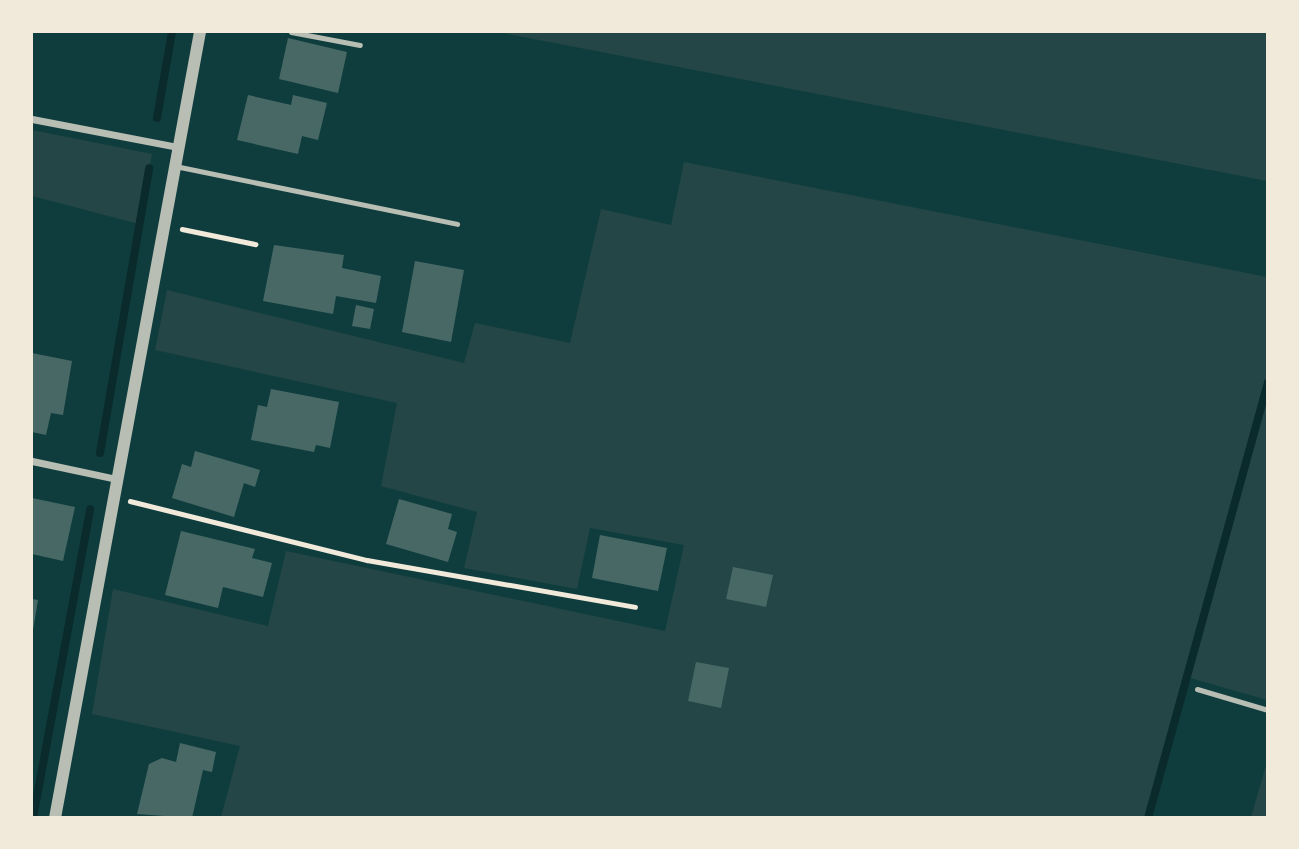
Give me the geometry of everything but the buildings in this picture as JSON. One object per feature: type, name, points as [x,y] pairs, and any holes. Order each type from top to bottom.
[{"type":"street","points":[[55,817],[200,32]]},
{"type":"street","points":[[32,119],[178,147]]},
{"type":"street","points":[[32,461],[117,479]]},
{"type":"lane","points":[[291,32],[360,45]]},
{"type":"lane","points":[[175,166],[457,224]]},
{"type":"lane","points":[[1197,689],[1268,710]]},
{"type":"path","points":[[164,225],[255,244]]},
{"type":"path","points":[[113,497],[367,560],[635,607]]},
{"type":"shaded area","points":[[498,32],[1267,32],[1267,181]]},
{"type":"shaded area","points":[[32,130],[152,154],[139,224],[32,196]]},
{"type":"shaded area","points":[[684,162],[1267,277],[1267,700],[1187,677],[1148,817],[221,817],[240,746],[92,714],[113,589],[268,626],[286,551],[665,631],[684,545],[590,528],[577,589],[464,568],[477,512],[381,486],[397,403],[155,350],[167,290],[464,363],[475,323],[570,343],[601,209],[671,225]]},
{"type":"shaded area","points":[[1267,762],[1267,817],[1251,817]]},
{"type":"waterway","points":[[157,118],[172,32]]},
{"type":"waterway","points":[[100,453],[149,168]]},
{"type":"waterway","points":[[1148,818],[1268,382]]},
{"type":"waterway","points":[[33,818],[90,509]]}]
